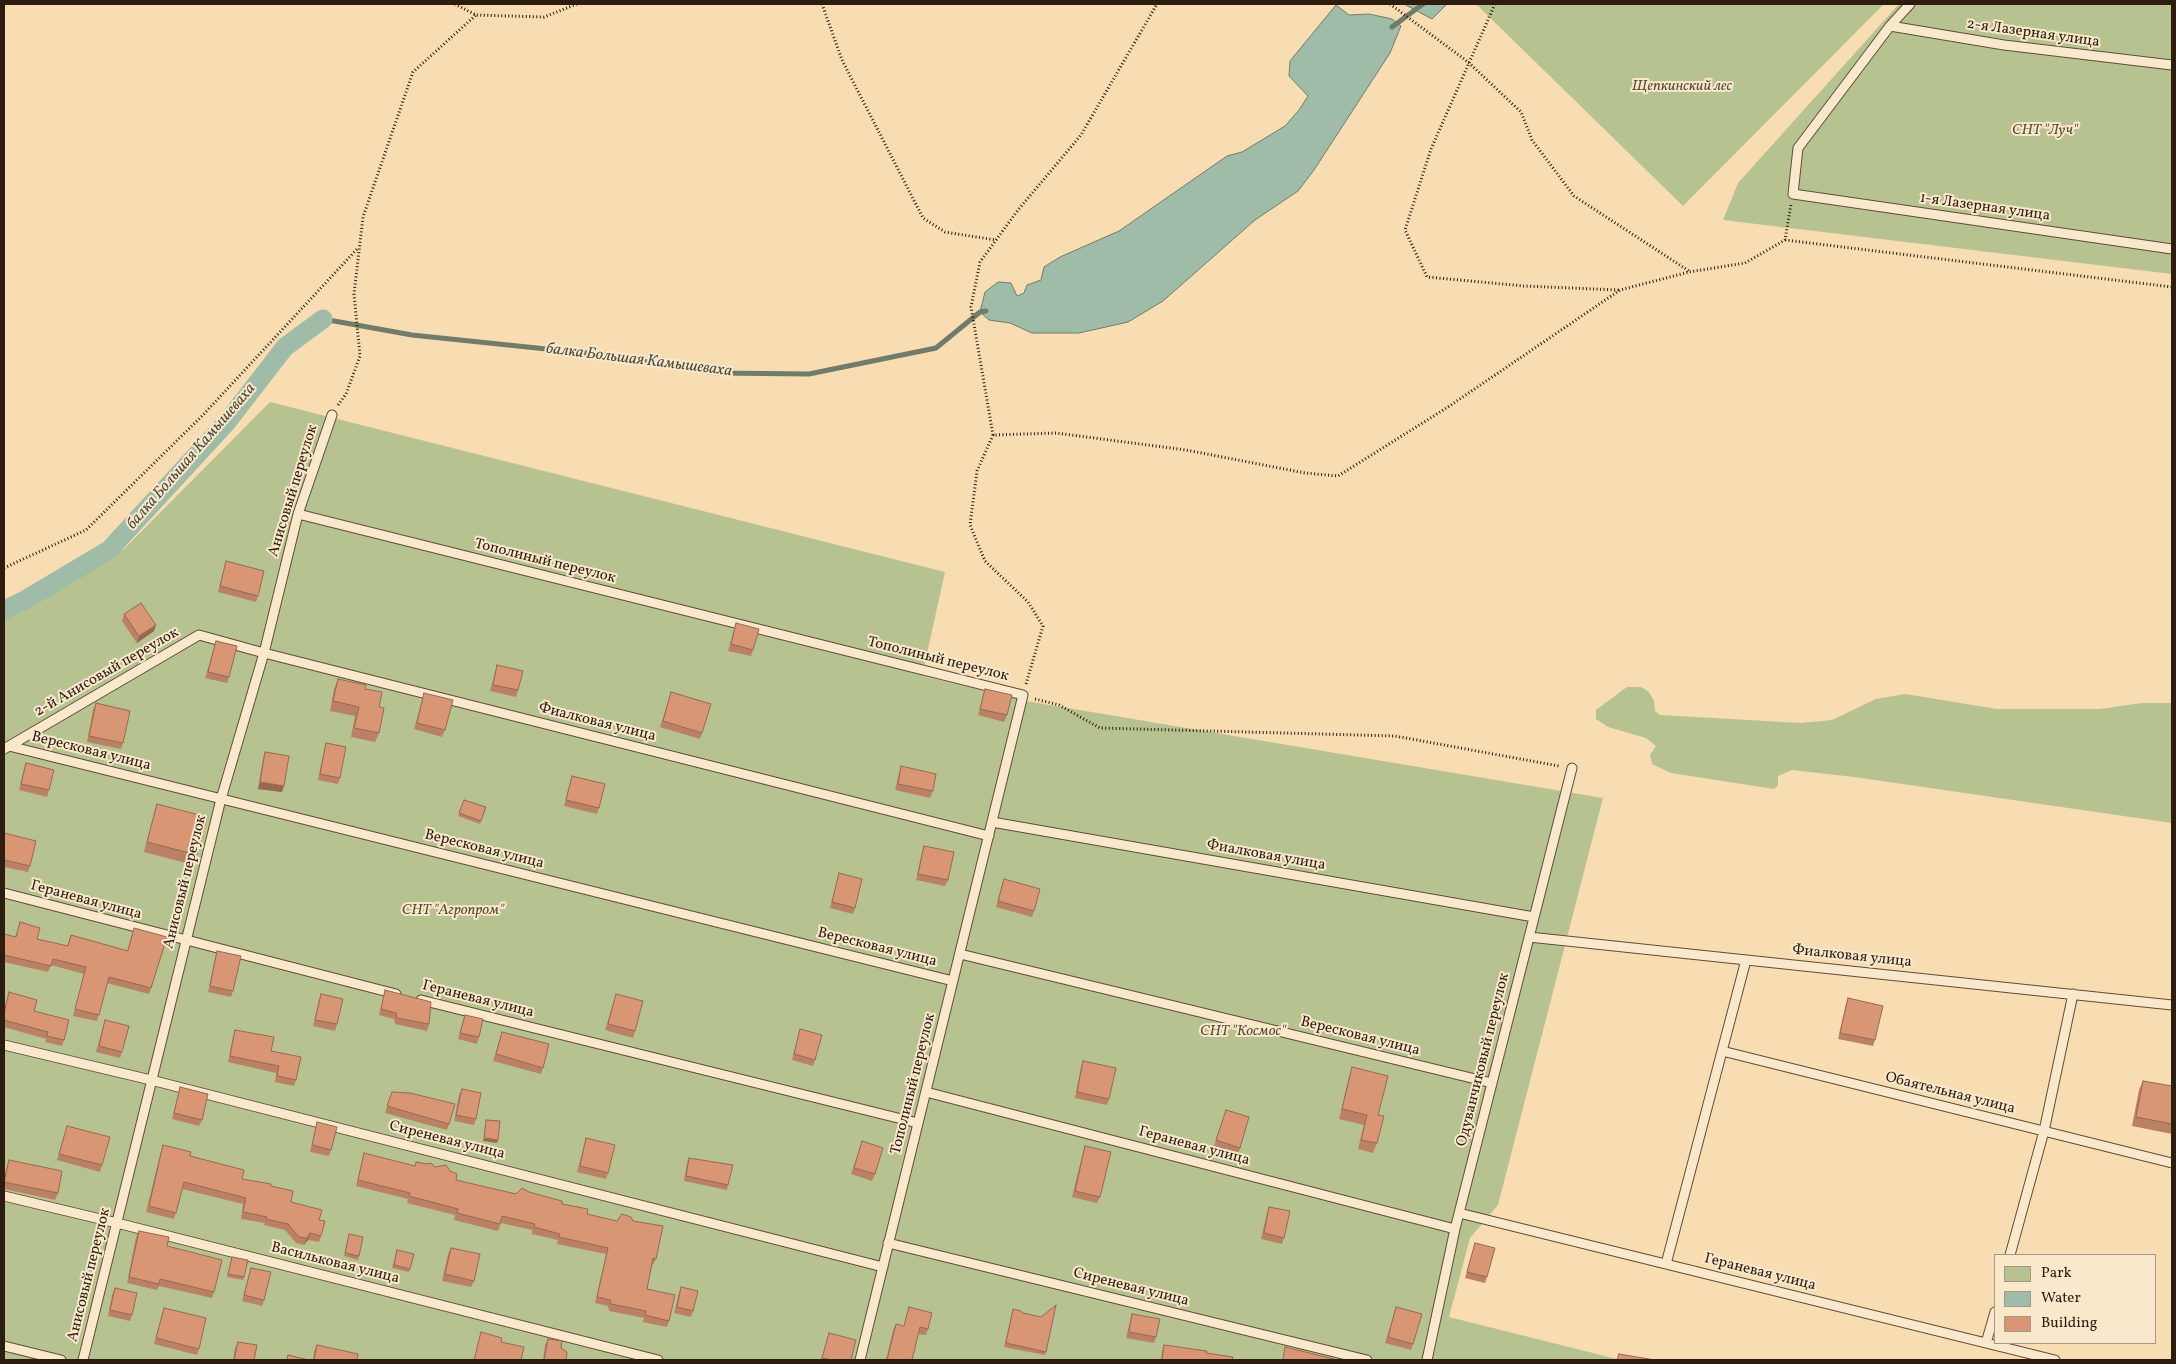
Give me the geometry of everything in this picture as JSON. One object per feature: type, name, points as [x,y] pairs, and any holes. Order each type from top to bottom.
[{"type":"lane","points":[[1793,194],[1798,148],[1890,26],[1910,4]]},
{"type":"lane","name":"2-я Лазерная улица","points":[[1890,26],[2004,45],[2172,65]]},
{"type":"lane","name":"1-я Лазерная улица","points":[[1793,194],[2172,249]]},
{"type":"lane","name":"Анисовый переулок","points":[[83,1360],[222,799],[264,653],[298,514],[332,414]]},
{"type":"lane","name":"Тополиный переулок","points":[[298,514],[1023,695],[860,1360]]},
{"type":"lane","name":"Фиалковая улица","points":[[199,635],[989,836]]},
{"type":"lane","name":"2-й Анисовый переулок","points":[[6,747],[199,635]]},
{"type":"lane","name":"Вересковая улица","points":[[6,747],[953,981]]},
{"type":"lane","name":"Одуванчиковый переулок","points":[[1427,1360],[1455,1229],[1572,768]]},
{"type":"lane","name":"Фиалковая улица","points":[[992,822],[1534,916]]},
{"type":"lane","name":"Гераневая улица","points":[[4,893],[186,941],[918,1124]]},
{"type":"lane","name":"Фиалковая улица","points":[[1529,937],[2172,1005]]},
{"type":"lane","name":"Вересковая улица","points":[[960,954],[1492,1083]]},
{"type":"lane","points":[[1666,1264],[1746,960]]},
{"type":"lane","points":[[2010,1254],[2044,1131],[2073,994]]},
{"type":"lane","name":"Сиреневая улица","points":[[4,1044],[883,1267]]},
{"type":"lane","name":"Обаятельная улица","points":[[1722,1051],[2172,1163]]},
{"type":"lane","name":"Гераневая улица","points":[[926,1092],[1455,1229]]},
{"type":"lane","name":"Васильковая улица","points":[[4,1196],[658,1360]]},
{"type":"lane","name":"Гераневая улица","points":[[1459,1213],[2055,1360]]},
{"type":"lane","name":"Сиреневая улица","points":[[888,1244],[1367,1360]]},
{"type":"lane","points":[[1986,1343],[1994,1315]]},
{"type":"lane","points":[[4,1346],[61,1360]]},
{"type":"path","points":[[455,4],[476,15],[544,17],[577,4]]},
{"type":"path","points":[[822,4],[842,60],[923,218],[945,232],[996,240]]},
{"type":"path","points":[[1157,4],[1081,135],[1018,210],[980,262],[971,307],[993,435],[977,472],[970,526],[985,561],[1028,602],[1044,626],[1023,695],[1059,705],[1100,728],[1395,736],[1572,768]]},
{"type":"path","points":[[1390,4],[1468,62],[1521,112],[1532,140],[1574,196],[1689,272]]},
{"type":"path","points":[[1495,4],[1431,149],[1405,230],[1427,278],[1524,286],[1620,290],[1689,272],[1745,263],[1785,240],[2172,287]]},
{"type":"path","points":[[332,414],[346,394],[360,356],[354,294],[363,217],[413,72],[476,15]]},
{"type":"path","points":[[1785,240],[1793,194]]},
{"type":"path","points":[[4,568],[86,530],[203,415],[358,248]]},
{"type":"path","points":[[993,435],[1056,433],[1186,450],[1305,473],[1338,476],[1448,407],[1620,290]]},
{"type":"green space","name":"Щепкинский лес","points":[[1476,4],[1884,4],[1683,206]]},
{"type":"green space","name":"СНТ \"Луч\"","points":[[1899,4],[2172,4],[2172,274],[1723,220],[1738,183]]},
{"type":"green space","name":"СНТ \"Агропром\"","points":[[270,402],[945,572],[922,676],[1026,701],[1603,798],[1498,1205],[1470,1238],[1449,1317],[1621,1360],[4,1360],[4,620],[125,548]]},
{"type":"green space","points":[[1627,687],[1641,687],[1649,692],[1654,701],[1655,711],[1660,715],[1801,723],[1832,720],[1876,699],[1905,694],[1997,709],[2100,709],[2142,703],[2172,703],[2172,823],[1854,777],[1792,770],[1778,776],[1778,785],[1774,789],[1671,773],[1652,764],[1650,755],[1656,746],[1646,738],[1608,727],[1596,719],[1596,710]]},
{"type":"water","points":[[1404,4],[1447,4],[1432,19]]},
{"type":"water","points":[[1336,5],[1349,15],[1369,14],[1392,19],[1401,26],[1390,53],[1314,170],[1298,191],[1255,220],[1163,301],[1128,322],[1079,333],[1032,333],[1010,323],[989,320],[980,312],[985,292],[998,282],[1011,283],[1017,296],[1024,293],[1027,285],[1041,280],[1044,267],[1060,257],[1119,231],[1227,156],[1242,152],[1285,126],[1308,96],[1289,76],[1290,61]]},
{"type":"building","points":[[226,561],[264,571],[258,596],[220,586]]},
{"type":"building","points":[[141,603],[156,625],[139,636],[124,614]]},
{"type":"building","points":[[736,623],[759,629],[753,650],[731,644]]},
{"type":"building","points":[[216,641],[237,646],[229,677],[208,672]]},
{"type":"building","points":[[497,665],[523,671],[518,690],[493,685]]},
{"type":"building","points":[[338,679],[366,685],[365,689],[382,692],[379,707],[384,708],[379,733],[354,728],[359,707],[333,701]]},
{"type":"building","points":[[985,689],[1012,695],[1007,715],[980,709]]},
{"type":"building","points":[[671,692],[711,704],[702,733],[663,721]]},
{"type":"building","points":[[424,693],[453,700],[445,730],[417,723]]},
{"type":"building","points":[[96,703],[130,711],[123,743],[89,736]]},
{"type":"building","points":[[326,743],[346,747],[340,778],[320,774]]},
{"type":"building","points":[[265,752],[289,756],[284,786],[260,782]]},
{"type":"building","points":[[26,763],[54,770],[49,790],[21,784]]},
{"type":"building","points":[[901,766],[936,774],[933,791],[898,784]]},
{"type":"building","points":[[572,776],[605,784],[599,808],[566,800]]},
{"type":"building","points":[[464,800],[486,807],[481,821],[459,813]]},
{"type":"building","points":[[157,804],[207,817],[197,855],[147,842]]},
{"type":"building","points":[[4,833],[36,841],[30,866],[4,860]]},
{"type":"building","points":[[924,846],[954,852],[948,880],[918,874]]},
{"type":"building","points":[[839,873],[862,879],[855,908],[832,902]]},
{"type":"building","points":[[1004,879],[1040,889],[1034,911],[998,901]]},
{"type":"building","points":[[20,922],[40,928],[37,939],[68,946],[71,935],[128,951],[134,928],[167,937],[151,988],[109,977],[99,1015],[75,1009],[86,967],[53,959],[51,966],[4,955],[4,934],[16,937]]},
{"type":"building","points":[[217,951],[241,956],[233,991],[210,986]]},
{"type":"building","points":[[385,990],[431,1002],[429,1024],[397,1018],[396,1013],[381,1009]]},
{"type":"building","points":[[9,992],[37,1000],[34,1011],[69,1020],[64,1040],[47,1036],[48,1032],[4,1020]]},
{"type":"building","points":[[321,994],[343,999],[337,1024],[315,1020]]},
{"type":"building","points":[[616,994],[643,1001],[635,1031],[608,1024]]},
{"type":"building","points":[[1848,998],[1883,1006],[1875,1040],[1840,1033]]},
{"type":"building","points":[[465,1015],[483,1019],[479,1037],[460,1033]]},
{"type":"building","points":[[105,1020],[129,1026],[122,1052],[99,1046]]},
{"type":"building","points":[[800,1029],[822,1035],[815,1060],[794,1054]]},
{"type":"building","points":[[235,1030],[274,1037],[271,1051],[301,1057],[296,1080],[277,1076],[279,1066],[230,1056]]},
{"type":"building","points":[[502,1032],[549,1044],[543,1068],[496,1054]]},
{"type":"building","points":[[1083,1061],[1116,1068],[1109,1099],[1077,1092]]},
{"type":"building","points":[[1352,1067],[1388,1076],[1378,1115],[1384,1116],[1377,1143],[1361,1140],[1367,1115],[1342,1109]]},
{"type":"building","points":[[2143,1081],[2172,1086],[2172,1124],[2136,1117]]},
{"type":"building","points":[[180,1087],[208,1094],[202,1120],[174,1113]]},
{"type":"building","points":[[462,1089],[481,1093],[476,1119],[456,1115]]},
{"type":"building","points":[[392,1092],[410,1093],[455,1104],[449,1124],[387,1106]]},
{"type":"building","points":[[1226,1110],[1249,1117],[1240,1148],[1216,1140]]},
{"type":"building","points":[[486,1120],[500,1121],[498,1140],[484,1138]]},
{"type":"building","points":[[317,1122],[337,1127],[331,1150],[312,1145]]},
{"type":"building","points":[[67,1126],[110,1137],[102,1165],[59,1154]]},
{"type":"building","points":[[586,1138],[615,1145],[608,1173],[580,1166]]},
{"type":"building","points":[[862,1141],[883,1148],[875,1174],[854,1168]]},
{"type":"building","points":[[163,1145],[191,1152],[190,1156],[244,1170],[242,1179],[271,1184],[271,1186],[293,1191],[291,1202],[322,1210],[319,1220],[325,1221],[321,1236],[310,1233],[307,1238],[299,1237],[288,1224],[243,1212],[246,1198],[184,1182],[176,1213],[149,1206]]},
{"type":"building","points":[[1085,1146],[1111,1152],[1100,1197],[1075,1191]]},
{"type":"building","points":[[364,1153],[415,1166],[416,1162],[431,1163],[435,1167],[446,1165],[450,1171],[457,1174],[456,1180],[516,1194],[522,1188],[529,1192],[562,1201],[562,1204],[588,1209],[587,1214],[617,1221],[622,1214],[631,1217],[633,1221],[663,1226],[656,1259],[653,1258],[647,1289],[675,1295],[669,1321],[645,1315],[646,1311],[611,1304],[610,1300],[597,1297],[608,1248],[559,1237],[560,1234],[534,1227],[535,1224],[502,1216],[500,1224],[457,1213],[458,1209],[409,1196],[410,1193],[358,1180]]},
{"type":"building","points":[[689,1158],[733,1165],[728,1185],[686,1176]]},
{"type":"building","points":[[9,1160],[62,1171],[58,1193],[4,1182]]},
{"type":"building","points":[[1269,1207],[1290,1211],[1284,1238],[1264,1233]]},
{"type":"building","points":[[139,1231],[169,1237],[167,1246],[222,1260],[214,1292],[160,1279],[159,1284],[129,1277]]},
{"type":"building","points":[[349,1234],[363,1237],[359,1256],[345,1253]]},
{"type":"building","points":[[1475,1243],[1495,1248],[1487,1277],[1467,1272]]},
{"type":"building","points":[[451,1248],[480,1254],[474,1281],[445,1274]]},
{"type":"building","points":[[397,1250],[414,1254],[410,1269],[394,1265]]},
{"type":"building","points":[[232,1257],[248,1260],[244,1277],[228,1274]]},
{"type":"building","points":[[251,1268],[271,1272],[264,1300],[244,1295]]},
{"type":"building","points":[[681,1287],[698,1291],[693,1311],[677,1307]]},
{"type":"building","points":[[115,1288],[137,1293],[132,1315],[110,1310]]},
{"type":"building","points":[[1056,1305],[1046,1352],[1006,1343],[1013,1309],[1041,1317]]},
{"type":"building","points":[[909,1307],[932,1313],[928,1329],[920,1327],[912,1360],[887,1360],[896,1324],[904,1326]]},
{"type":"building","points":[[1396,1307],[1422,1314],[1413,1344],[1388,1337]]},
{"type":"building","points":[[164,1308],[206,1318],[199,1349],[156,1338]]},
{"type":"building","points":[[1132,1314],[1160,1319],[1156,1337],[1129,1332]]},
{"type":"building","points":[[481,1332],[502,1338],[501,1342],[524,1347],[521,1360],[474,1360]]},
{"type":"building","points":[[829,1333],[856,1340],[851,1360],[822,1358]]},
{"type":"building","points":[[548,1339],[562,1341],[561,1348],[567,1352],[566,1360],[544,1360]]},
{"type":"building","points":[[238,1342],[257,1345],[254,1360],[234,1360]]},
{"type":"building","points":[[317,1345],[358,1354],[357,1360],[314,1360]]},
{"type":"building","points":[[1164,1345],[1233,1357],[1232,1360],[1162,1360]]},
{"type":"building","points":[[1285,1347],[1334,1359],[1334,1360],[1283,1360]]},
{"type":"building","points":[[1619,1354],[1655,1360],[1617,1360]]},
{"type":"building","points":[[288,1355],[309,1360],[287,1360]]},
{"type":"waterway","name":"балка Большая Камышеваха","points":[[1392,27],[1423,4]]},
{"type":"waterway","name":"балка Большая Камышеваха","points":[[323,319],[412,335],[604,355],[717,373],[809,374],[936,348],[980,312],[986,311]]},
{"type":"waterway","name":"балка Большая Камышеваха","points":[[4,610],[25,600],[109,550],[227,422],[285,347],[323,319]]},
{"type":"park label","name":"СНТ \"Космос\"","points":[[1243,1032]]}]
